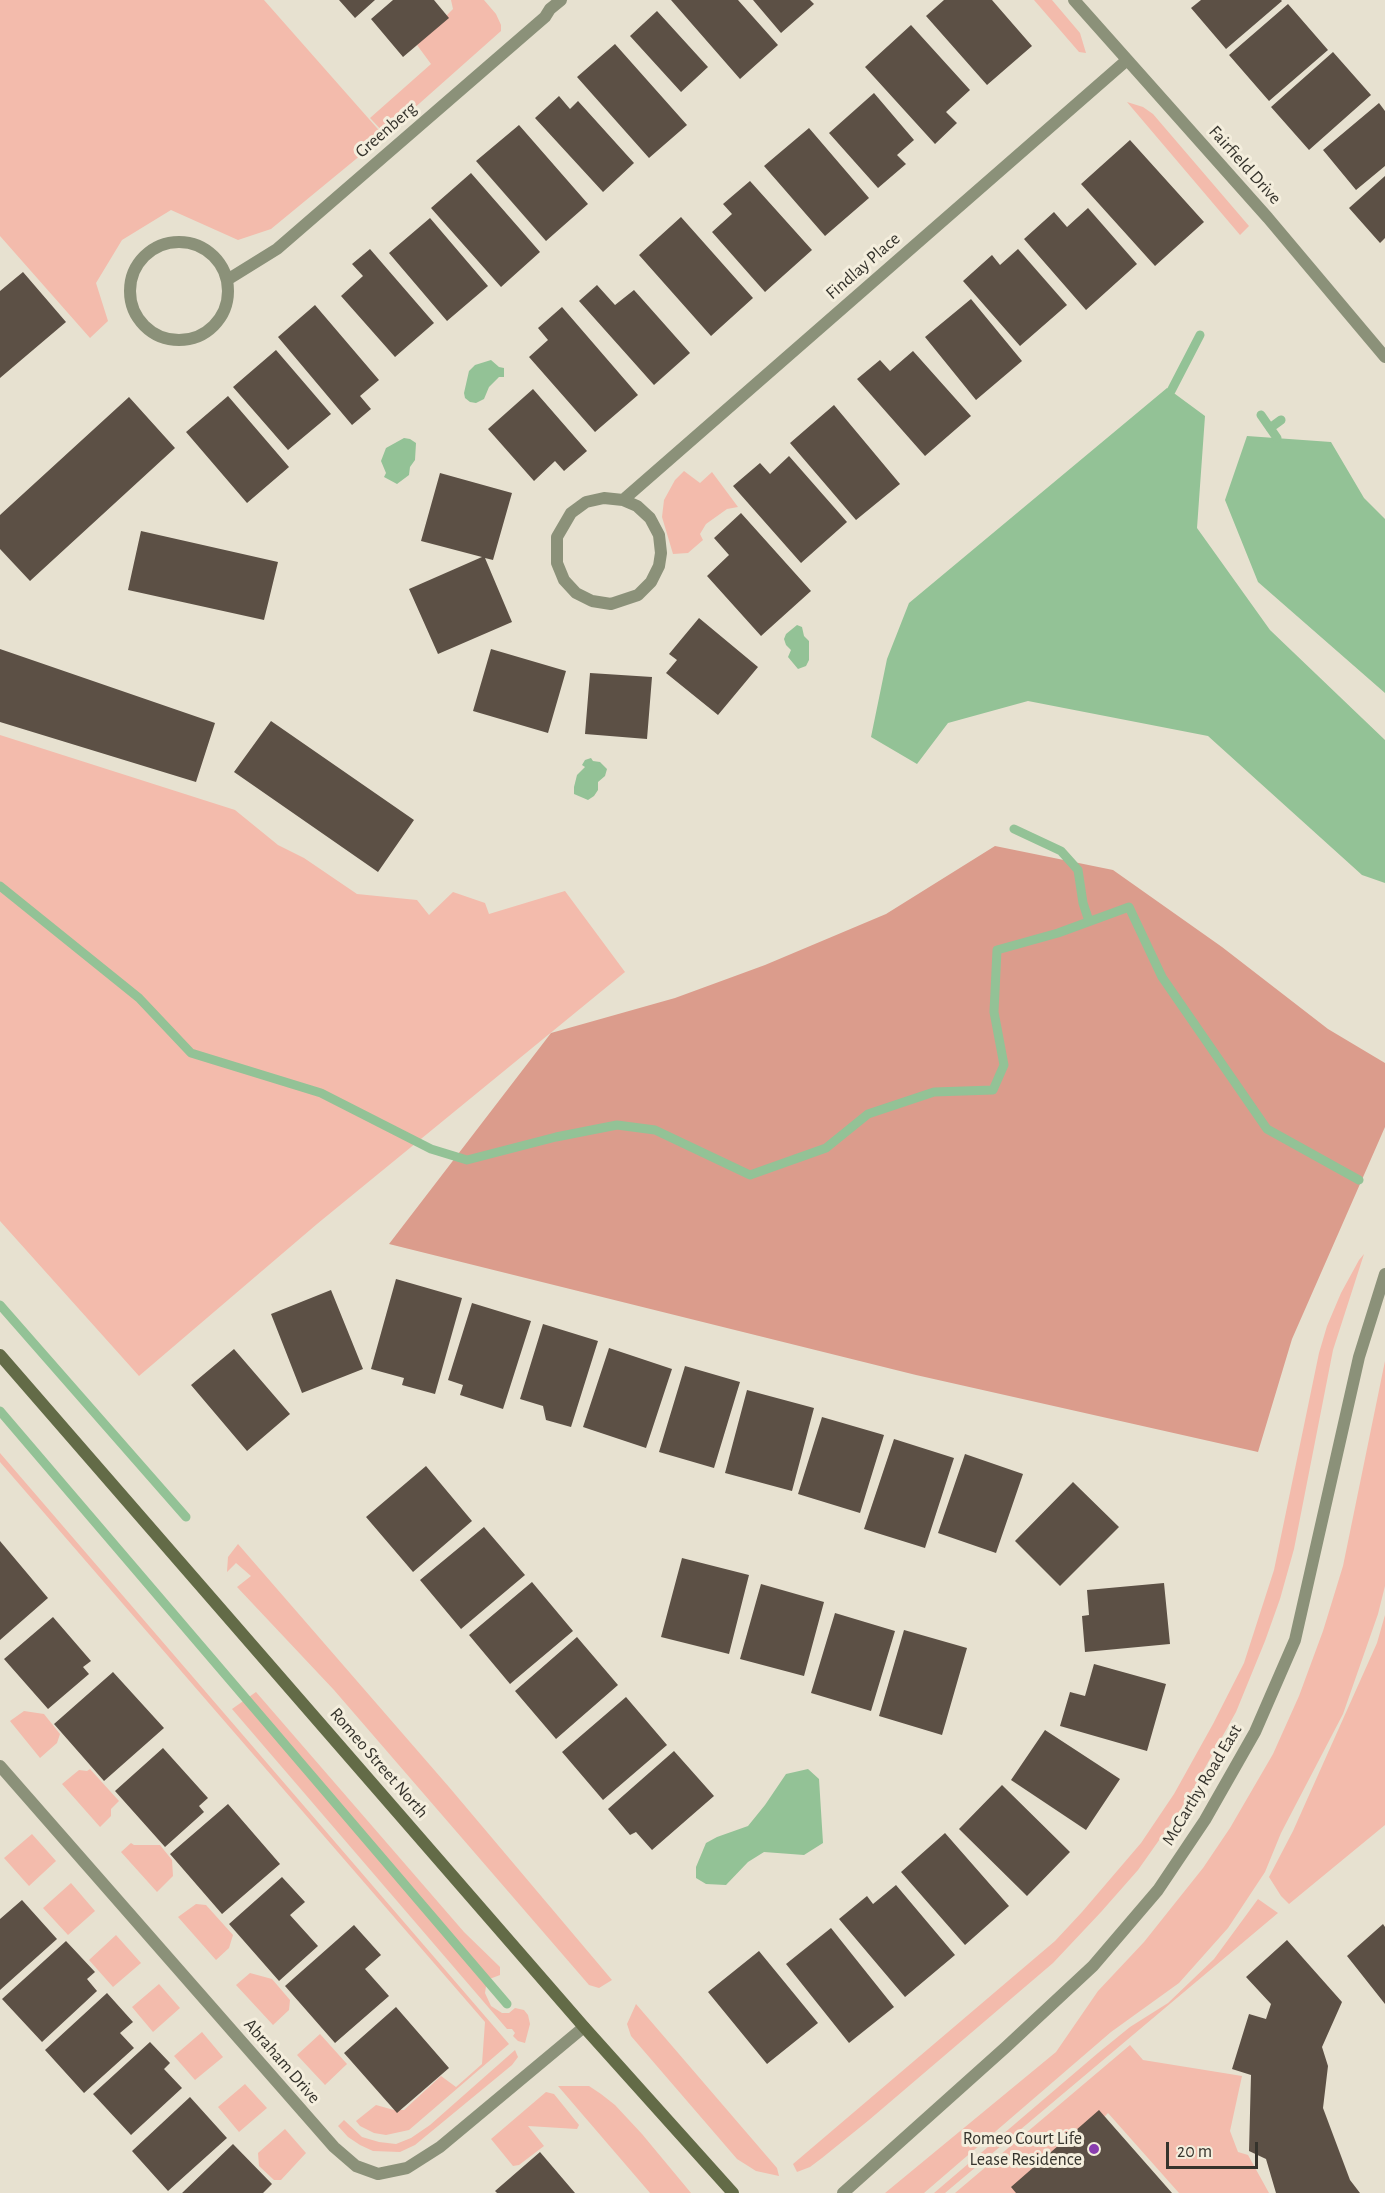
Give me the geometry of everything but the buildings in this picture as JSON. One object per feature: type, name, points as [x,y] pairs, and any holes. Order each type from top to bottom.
[{"type":"main road","name":"Romeo Street North","points":[[0,1355],[584,2027],[733,2193]]},
{"type":"street","name":"Greenberg","points":[[227,279],[277,249],[545,17],[545,5],[561,0]]},
{"type":"street","name":"Fairfield Drive","points":[[1074,0],[1268,218],[1385,357]]},
{"type":"street","name":"Findlay Place","points":[[623,500],[1127,60]]},
{"type":"street","points":[[180,241],[196,244],[210,252],[221,264],[227,279],[228,295],[224,311],[215,324],[202,334],[187,339],[171,339],[156,334],[143,324],[134,311],[130,295],[132,279],[138,264],[149,252],[164,244],[180,241]]},
{"type":"street","points":[[604,498],[623,500],[637,506],[650,518],[659,535],[661,553],[659,566],[651,582],[638,595],[611,604],[592,602],[576,594],[564,580],[557,563],[557,537],[565,520],[586,502],[604,498]]},
{"type":"street","name":"McCarthy Road East","points":[[843,2193],[1093,1966],[1158,1890],[1205,1820],[1255,1732],[1295,1640],[1359,1357],[1385,1274]]},
{"type":"street","name":"Abraham Drive","points":[[0,1766],[334,2147],[356,2166],[378,2174],[407,2168],[440,2147],[584,2027]]},
{"type":"shaded area","points":[[0,0],[264,0],[384,136],[271,229],[238,240],[171,210],[122,240],[96,283],[108,321],[90,338],[0,236]]},
{"type":"shaded area","points":[[451,0],[484,0],[496,14],[501,31],[385,134],[370,118],[431,64],[417,45],[453,9]]},
{"type":"shaded area","points":[[1034,0],[1052,0],[1080,33],[1086,53],[1079,52]]},
{"type":"shaded area","points":[[1127,102],[1143,107],[1153,114],[1249,226],[1240,235]]},
{"type":"shaded area","points":[[491,360],[504,368],[504,377],[499,377],[489,387],[484,399],[476,403],[470,402],[465,398],[464,393],[469,371],[475,365]]},
{"type":"shaded area","points":[[1167,388],[1205,416],[1197,528],[1270,630],[1385,740],[1385,883],[1362,875],[1208,736],[1028,701],[948,723],[917,764],[871,737],[887,659],[909,603]]},
{"type":"shaded area","points":[[1247,436],[1331,442],[1364,498],[1385,519],[1385,693],[1258,582],[1225,500]]},
{"type":"shaded area","points":[[404,438],[416,443],[415,460],[410,467],[409,475],[397,484],[384,477],[386,473],[381,461],[386,448]]},
{"type":"shaded area","points":[[684,471],[700,483],[712,472],[738,507],[727,509],[706,524],[700,534],[703,540],[688,553],[673,554],[662,517],[664,500],[675,480]]},
{"type":"shaded area","points":[[797,625],[802,627],[804,636],[809,641],[809,660],[806,666],[798,669],[788,657],[791,650],[784,639],[786,634]]},
{"type":"shaded area","points":[[0,735],[235,810],[278,845],[304,858],[357,894],[417,900],[429,915],[453,892],[485,903],[489,914],[565,891],[625,972],[317,1224],[139,1376],[0,1221]]},
{"type":"shaded area","points":[[591,758],[593,761],[600,762],[607,769],[605,776],[598,782],[598,790],[588,800],[574,794],[574,787],[577,775],[585,767],[582,765],[585,760]]},
{"type":"shaded area","points":[[995,846],[1113,870],[1222,947],[1328,1029],[1385,1063],[1385,1127],[1292,1339],[1258,1452],[916,1375],[389,1244],[551,1033],[675,998],[765,965],[886,914]]},
{"type":"shaded area","points":[[1364,1254],[1333,1350],[1294,1549],[1280,1599],[1236,1712],[1186,1802],[1138,1870],[1053,1963],[869,2120],[810,2167],[797,2172],[793,2164],[1055,1941],[1141,1843],[1174,1794],[1244,1663],[1274,1570],[1319,1353],[1341,1293]]},
{"type":"shaded area","points":[[1385,1361],[1385,1586],[1378,1614],[1343,1714],[1281,1833],[1265,1872],[1228,1928],[1179,1983],[1111,2032],[924,2193],[885,2193],[1056,2052],[1098,1991],[1144,1942],[1203,1868],[1230,1828],[1273,1754],[1299,1696],[1323,1631],[1343,1566]]},
{"type":"shaded area","points":[[0,1453],[509,2044],[409,2130],[386,2135],[374,2133],[360,2126],[356,2121],[376,2105],[404,2110],[441,2076],[456,2087],[482,2064],[485,2022],[0,1462]]},
{"type":"shaded area","points":[[238,1544],[449,1787],[612,1980],[599,1988],[589,1985],[334,1690],[237,1587],[251,1576],[236,1563],[227,1572],[228,1557]]},
{"type":"shaded area","points":[[1385,1615],[1385,1825],[1289,1904],[1269,1877],[1293,1831],[1377,1643]]},
{"type":"shaded area","points":[[256,1692],[464,1932],[500,1967],[500,1975],[487,1980],[485,1993],[491,2006],[502,2013],[509,2013],[515,2008],[524,2010],[528,2015],[530,2024],[525,2043],[513,2036],[515,2033],[512,2029],[507,2029],[232,1709]]},
{"type":"shaded area","points":[[24,1711],[44,1714],[60,1734],[57,1743],[40,1758],[10,1721]]},
{"type":"shaded area","points":[[90,1769],[119,1801],[111,1809],[111,1816],[100,1827],[62,1784],[79,1770]]},
{"type":"shaded area","points":[[808,1769],[819,1779],[823,1843],[804,1855],[764,1852],[748,1862],[726,1885],[706,1884],[696,1878],[696,1867],[706,1843],[748,1826],[786,1774]]},
{"type":"shaded area","points":[[32,1834],[56,1861],[29,1886],[4,1858]]},
{"type":"shaded area","points":[[131,1843],[160,1845],[172,1860],[173,1876],[157,1892],[121,1852]]},
{"type":"shaded area","points":[[71,1883],[95,1911],[68,1935],[43,1908]]},
{"type":"shaded area","points":[[1258,1899],[1278,1913],[945,2193],[934,2193],[1130,2027],[1168,2003],[1214,1959]]},
{"type":"shaded area","points":[[196,1904],[206,1905],[233,1935],[229,1948],[216,1960],[178,1917]]},
{"type":"shaded area","points":[[116,1935],[141,1963],[113,1987],[89,1960]]},
{"type":"shaded area","points":[[250,1973],[272,1979],[290,2000],[289,2010],[273,2025],[236,1985]]},
{"type":"shaded area","points":[[159,1984],[180,2008],[153,2032],[132,2007]]},
{"type":"shaded area","points":[[636,2004],[777,2168],[779,2176],[756,2171],[737,2159],[631,2036],[627,2024]]},
{"type":"shaded area","points":[[202,2032],[223,2057],[195,2080],[174,2056]]},
{"type":"shaded area","points":[[320,2034],[347,2064],[325,2085],[297,2055]]},
{"type":"shaded area","points":[[1130,2045],[1143,2060],[1242,2076],[1230,2131],[1238,2152],[1248,2155],[1269,2193],[1179,2193],[1108,2113],[1030,2193],[955,2193]]},
{"type":"shaded area","points":[[515,2050],[518,2057],[512,2065],[415,2145],[400,2152],[373,2151],[348,2137],[338,2126],[344,2120],[362,2137],[379,2142],[396,2144],[411,2138],[430,2125]]},
{"type":"shaded area","points":[[245,2084],[267,2108],[239,2132],[218,2107]]},
{"type":"shaded area","points":[[558,2086],[589,2086],[615,2105],[691,2193],[650,2193]]},
{"type":"shaded area","points":[[546,2092],[554,2094],[579,2125],[577,2129],[528,2126],[544,2146],[519,2165],[513,2166],[491,2139]]},
{"type":"shaded area","points":[[285,2129],[306,2153],[281,2180],[274,2180],[259,2166],[258,2153]]},
{"type":"waterway","points":[[1171,391],[1200,335]]},
{"type":"waterway","points":[[1261,415],[1277,438]]},
{"type":"waterway","points":[[1270,428],[1281,420]]},
{"type":"waterway","points":[[1014,829],[1061,851],[1078,870],[1083,903],[1089,921]]},
{"type":"waterway","points":[[0,886],[139,998],[191,1053],[321,1093],[431,1149],[467,1160],[556,1137],[617,1125],[655,1130],[750,1175],[826,1148],[868,1114],[934,1092],[993,1090],[1004,1065],[994,1012],[997,950],[1058,933],[1129,907],[1162,977],[1267,1129],[1359,1180]]},
{"type":"waterway","points":[[0,1305],[186,1517]]},
{"type":"waterway","points":[[0,1411],[507,2004]]},
{"type":"place","name":"Romeo Court Life Lease Residence","points":[[1094,2149]]}]
